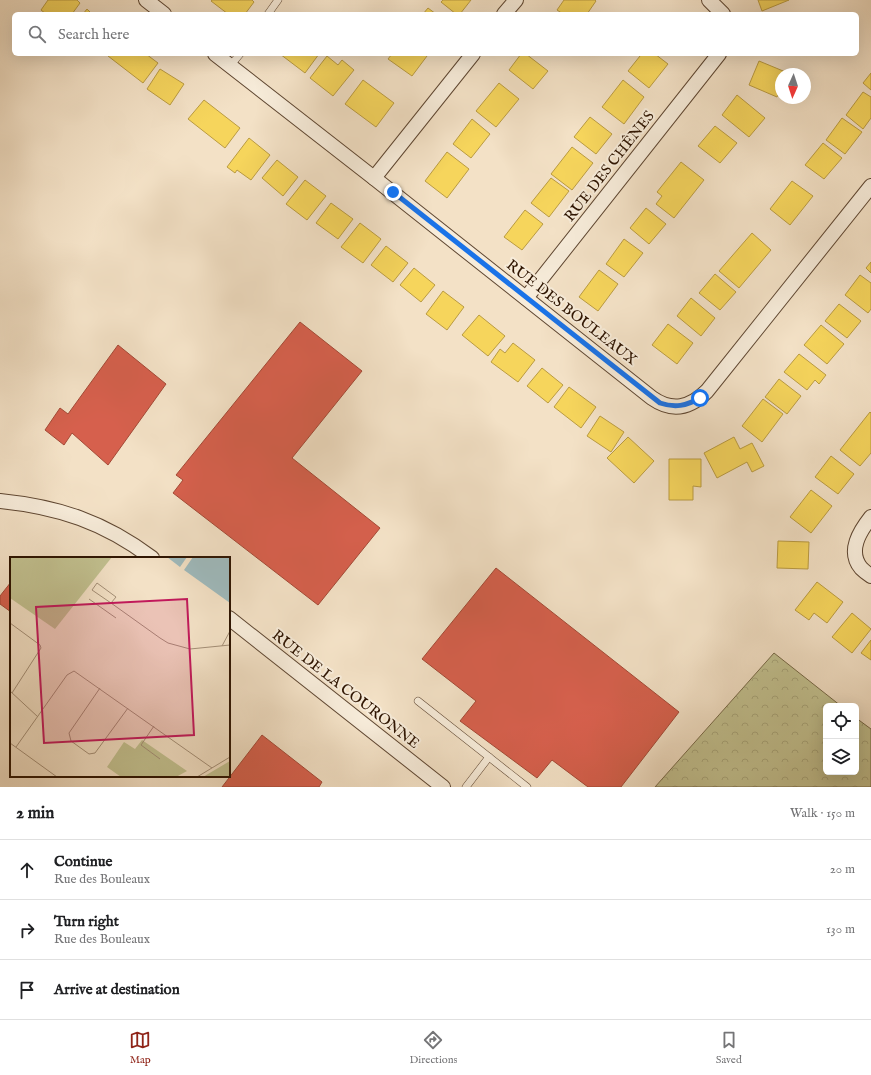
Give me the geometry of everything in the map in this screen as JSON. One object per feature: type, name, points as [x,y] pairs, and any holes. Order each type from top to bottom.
[{"type":"street","points":[[146,0],[161,12]]},
{"type":"street","points":[[506,12],[516,0]]},
{"type":"street","points":[[709,0],[721,12]]},
{"type":"street","name":"RUE DES BOULEAUX","points":[[218,56],[652,398],[667,406],[675,407],[684,405],[700,398],[714,383],[871,186]]},
{"type":"street","points":[[374,178],[471,56]]},
{"type":"street","name":"RUE DES CHÊNES","points":[[526,298],[717,56]]},
{"type":"street","points":[[0,501],[42,506],[83,519],[122,538],[150,557]]},
{"type":"street","points":[[871,517],[860,531],[855,547],[855,558],[861,568],[871,576]]},
{"type":"street","name":"RUE DE LA COURONNE","points":[[230,619],[441,786]]},
{"type":"lane","points":[[269,12],[278,0]]},
{"type":"lane","points":[[230,66],[238,56]]},
{"type":"lane","points":[[418,701],[527,787]]},
{"type":"lane","points":[[466,787],[489,757]]},
{"type":"green space","points":[[774,653],[837,703],[823,703],[823,775],[859,775],[859,720],[871,729],[871,787],[655,787]]},
{"type":"building: Homes","points":[[48,0],[77,0],[80,3],[73,12],[44,12],[41,10]]},
{"type":"building: Homes","points":[[252,0],[254,2],[246,12],[225,12],[211,1]]},
{"type":"building: Homes","points":[[443,0],[471,0],[462,12],[454,12],[441,2]]},
{"type":"building: Homes","points":[[564,0],[596,1],[588,12],[560,12],[557,10]]},
{"type":"building: Homes","points":[[758,0],[789,0],[762,11]]},
{"type":"building: Homes","points":[[428,8],[433,12],[425,12]]},
{"type":"building: Homes","points":[[108,56],[149,56],[158,63],[143,83]]},
{"type":"building: Homes","points":[[283,56],[318,56],[305,73]]},
{"type":"building: Homes","points":[[327,56],[338,65],[342,60],[354,70],[333,96],[310,78]]},
{"type":"building: Homes","points":[[390,56],[427,56],[412,76],[388,59]]},
{"type":"building: Homes","points":[[520,56],[529,56],[548,71],[533,89],[509,70]]},
{"type":"building: Homes","points":[[640,56],[658,56],[668,64],[649,88],[628,71]]},
{"type":"building: Homes","points":[[759,61],[776,68],[775,96],[749,85]]},
{"type":"building: Homes","points":[[160,69],[184,84],[170,105],[147,89]]},
{"type":"building: Homes","points":[[871,73],[871,90],[863,83]]},
{"type":"building: Homes","points":[[363,80],[394,103],[376,127],[345,104]]},
{"type":"building: Homes","points":[[623,80],[644,97],[624,124],[602,107]]},
{"type":"building: Homes","points":[[499,83],[519,99],[496,127],[476,111]]},
{"type":"building: Homes","points":[[863,92],[871,97],[871,118],[863,129],[846,115]]},
{"type":"building: Homes","points":[[737,95],[765,118],[749,137],[722,115]]},
{"type":"building: Homes","points":[[204,100],[240,128],[225,148],[188,119]]},
{"type":"building: Homes","points":[[590,117],[612,134],[596,154],[574,137]]},
{"type":"building: Homes","points":[[842,118],[862,132],[845,154],[826,140]]},
{"type":"building: Homes","points":[[472,119],[490,134],[471,158],[453,144]]},
{"type":"building: Homes","points":[[715,126],[737,143],[720,163],[698,146]]},
{"type":"building: Homes","points":[[249,138],[270,155],[251,180],[237,170],[235,173],[227,167]]},
{"type":"building: Homes","points":[[823,143],[842,158],[824,179],[805,165]]},
{"type":"building: Homes","points":[[572,147],[593,163],[572,190],[551,174]]},
{"type":"building: Homes","points":[[447,152],[469,169],[447,198],[425,181]]},
{"type":"building: Homes","points":[[277,160],[298,177],[283,196],[262,178]]},
{"type":"building: Homes","points":[[681,162],[704,180],[674,218],[656,204],[662,196],[657,192]]},
{"type":"building: Homes","points":[[551,178],[569,191],[549,217],[531,203]]},
{"type":"building: Homes","points":[[305,180],[326,196],[307,220],[286,204]]},
{"type":"building: Homes","points":[[792,181],[813,196],[790,225],[770,209]]},
{"type":"building: Homes","points":[[331,203],[353,219],[338,239],[316,223]]},
{"type":"building: Homes","points":[[646,208],[666,224],[649,244],[630,228]]},
{"type":"building: Homes","points":[[525,210],[543,224],[522,250],[504,237]]},
{"type":"building: Homes","points":[[360,223],[381,239],[363,263],[341,247]]},
{"type":"building: Homes","points":[[752,233],[771,250],[739,288],[719,271]]},
{"type":"building: Homes","points":[[624,239],[643,253],[624,277],[606,264]]},
{"type":"building: Homes","points":[[386,246],[408,263],[393,282],[371,265]]},
{"type":"building: Homes","points":[[871,262],[871,273],[866,268]]},
{"type":"building: Homes","points":[[414,268],[435,285],[421,302],[400,285]]},
{"type":"building: Homes","points":[[599,270],[618,284],[598,311],[579,297]]},
{"type":"building: Homes","points":[[715,274],[736,292],[720,310],[699,293]]},
{"type":"building: Homes","points":[[860,275],[871,283],[871,309],[868,313],[845,295]]},
{"type":"building: Homes","points":[[443,291],[464,307],[447,330],[426,314]]},
{"type":"building: Homes","points":[[691,298],[715,318],[701,336],[677,316]]},
{"type":"building: Homes","points":[[839,304],[861,321],[847,338],[825,321]]},
{"type":"building: Homes","points":[[479,315],[505,336],[488,356],[462,335]]},
{"type":"building: Homes","points":[[668,324],[693,343],[677,364],[652,345]]},
{"type":"building: Homes","points":[[821,325],[844,344],[827,364],[804,345]]},
{"type":"building: Homes","points":[[513,343],[535,360],[518,382],[491,362],[500,349],[505,353]]},
{"type":"building: Homes","points":[[799,354],[826,375],[819,384],[815,380],[807,390],[784,372]]},
{"type":"building: Homes","points":[[542,368],[563,385],[548,403],[527,386]]},
{"type":"building: Homes","points":[[779,379],[801,396],[787,414],[765,397]]},
{"type":"building: Homes","points":[[569,387],[596,407],[581,428],[554,407]]},
{"type":"building: Homes","points":[[763,399],[783,414],[762,442],[742,426]]},
{"type":"building: Homes","points":[[870,412],[871,453],[860,466],[840,450]]},
{"type":"building: Homes","points":[[600,416],[624,432],[611,452],[587,436]]},
{"type":"building: Homes","points":[[628,437],[654,461],[634,483],[607,458]]},
{"type":"building: Homes","points":[[734,437],[740,449],[752,443],[764,466],[752,472],[747,462],[717,478],[704,453]]},
{"type":"building: Homes","points":[[831,456],[854,474],[838,494],[815,477]]},
{"type":"building: Homes","points":[[669,459],[701,459],[701,487],[693,486],[693,500],[669,500]]},
{"type":"building: Homes","points":[[811,490],[832,506],[811,533],[790,517]]},
{"type":"building: Homes","points":[[778,541],[809,542],[808,569],[777,568]]},
{"type":"building: Homes","points":[[817,582],[843,602],[827,623],[814,613],[809,620],[795,610]]},
{"type":"building: Homes","points":[[852,613],[871,629],[852,653],[832,637]]},
{"type":"building: Homes","points":[[871,640],[871,660],[861,653]]},
{"type":"building: Shops","points":[[300,322],[362,371],[292,458],[380,528],[318,605],[173,493],[183,480],[176,475]]},
{"type":"building: Shops","points":[[118,345],[166,384],[108,465],[72,433],[64,445],[45,430],[60,408],[68,414]]},
{"type":"building: Shops","points":[[496,568],[679,712],[621,787],[588,787],[552,760],[537,778],[460,721],[476,701],[422,659]]},
{"type":"building: Shops","points":[[10,583],[10,611],[0,604],[0,596]]},
{"type":"building: Shops","points":[[262,735],[322,782],[319,787],[222,787]]},
{"type":"route","points":[[393,192],[652,398],[667,406],[675,407],[700,398]]}]
